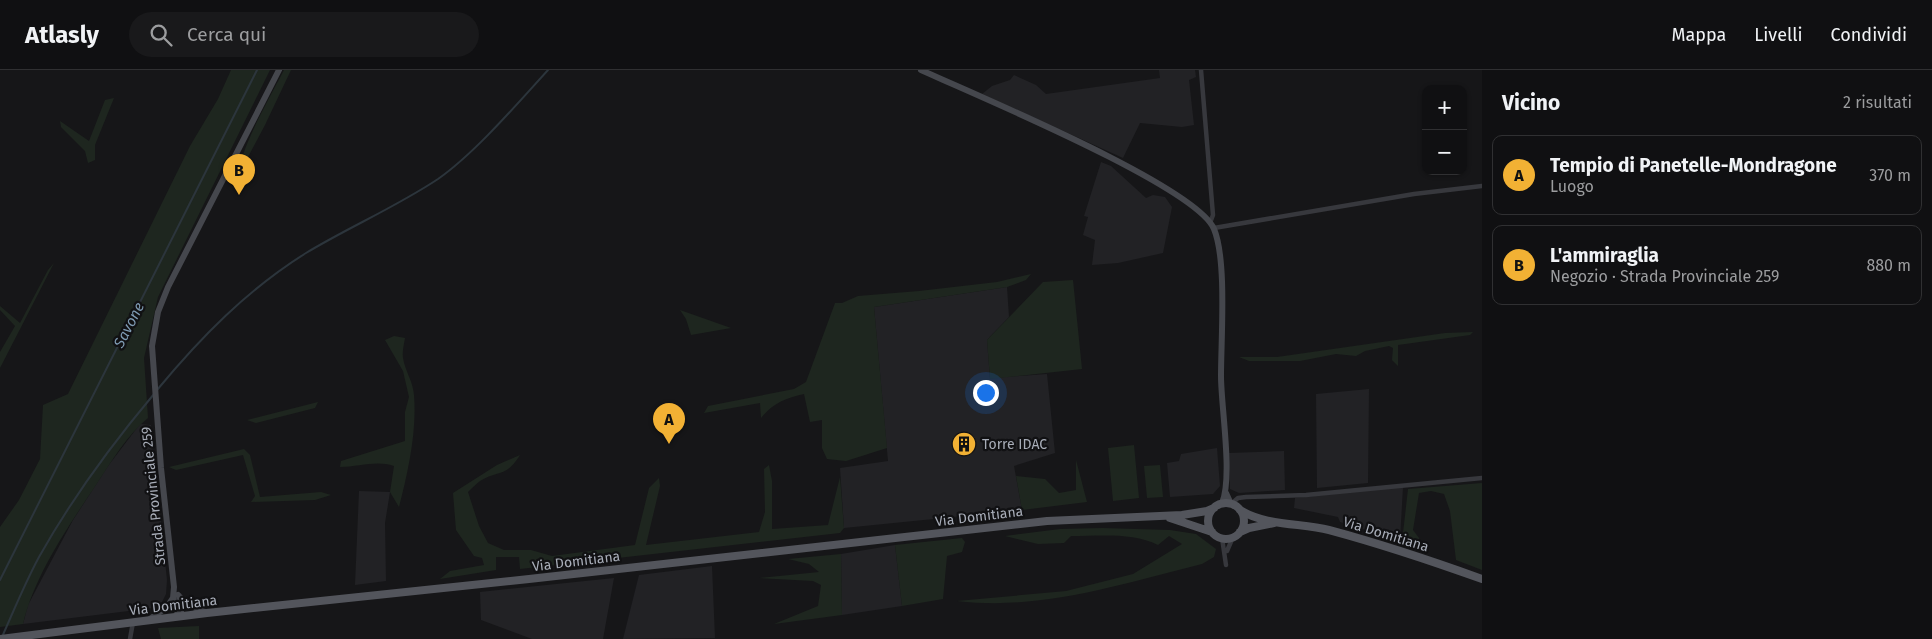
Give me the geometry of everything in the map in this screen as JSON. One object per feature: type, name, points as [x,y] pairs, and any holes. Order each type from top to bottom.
[{"type":"main road","name":"Via Domitiana","points":[[0,638],[206,613],[529,580],[1047,521],[1197,513],[1214,508],[1222,503],[1231,504],[1252,516],[1281,523],[1327,530],[1420,557],[1482,579]]},
{"type":"main road","points":[[1212,532],[1209,517],[1214,508]]},
{"type":"main road","points":[[1236,535],[1244,524],[1240,510]]},
{"type":"main road","name":"Via Domitiana","points":[[1156,516],[1186,522],[1222,538],[1236,535],[1256,526],[1281,523]]},
{"type":"street","name":"Strada Provinciale 259","points":[[179,617],[174,586],[152,346],[158,312],[279,70]]},
{"type":"street","points":[[921,70],[1152,178],[1167,187],[1212,225],[1482,186]]},
{"type":"street","points":[[1201,70],[1213,215],[1212,225],[1218,247],[1221,273],[1221,398],[1226,491],[1231,504],[1238,498],[1246,497],[1306,495],[1482,478]]},
{"type":"street","points":[[1222,503],[1226,491]]},
{"type":"street","points":[[1226,555],[1236,535]]},
{"type":"street","points":[[1222,538],[1226,565]]},
{"type":"street","points":[[146,621],[163,611],[176,596],[186,604],[206,613]]},
{"type":"street","points":[[130,639],[133,622]]},
{"type":"shaded area","points":[[231,70],[270,70],[158,297],[144,358],[148,418],[133,432],[120,449],[64,534],[44,569],[28,605],[23,624],[0,627],[0,527],[19,500],[40,459],[43,405],[68,394],[190,146],[218,99]]},
{"type":"shaded area","points":[[284,70],[291,70],[241,170],[241,162],[250,136]]},
{"type":"shaded area","points":[[1159,70],[1195,70],[1196,77],[1189,80],[1194,125],[1182,127],[1140,123],[1123,158],[982,94],[992,86],[1010,80],[1014,75],[1036,85],[1046,94],[1160,78]]},
{"type":"shaded area","points":[[114,98],[95,145],[95,160],[88,163],[85,151],[61,127],[60,121],[89,141],[105,100]]},
{"type":"shaded area","points":[[1101,162],[1111,166],[1146,198],[1153,195],[1165,197],[1172,207],[1163,253],[1118,263],[1092,265],[1095,240],[1083,235],[1088,217],[1084,216]]},
{"type":"shaded area","points":[[54,263],[0,368],[0,352],[15,326],[0,310],[0,306],[20,323],[48,270]]},
{"type":"shaded area","points":[[1031,274],[1026,280],[1007,287],[874,307],[887,448],[846,461],[827,459],[822,448],[822,420],[810,422],[804,394],[780,402],[770,408],[761,418],[760,403],[704,413],[708,406],[794,389],[806,382],[835,303],[842,303],[858,296],[997,282]]},
{"type":"shaded area","points":[[1073,280],[1082,369],[990,379],[987,340],[1043,282]]},
{"type":"shaded area","points":[[1007,287],[1009,317],[987,340],[990,378],[1047,374],[1055,453],[1014,466],[1022,510],[844,528],[840,468],[888,461],[874,307]]},
{"type":"shaded area","points":[[680,310],[731,328],[691,335],[686,319]]},
{"type":"shaded area","points":[[1473,332],[1470,335],[1398,345],[1398,366],[1392,360],[1393,348],[1389,346],[1365,351],[1356,356],[1336,354],[1300,361],[1249,361],[1239,357],[1277,357],[1445,333]]},
{"type":"shaded area","points":[[394,336],[405,338],[403,358],[411,381],[415,409],[411,452],[399,507],[390,492],[394,466],[374,464],[340,467],[341,461],[405,441],[405,412],[409,397],[403,371],[385,340]]},
{"type":"shaded area","points":[[1369,389],[1368,483],[1317,488],[1316,394]]},
{"type":"shaded area","points":[[318,402],[315,408],[256,423],[247,420]]},
{"type":"shaded area","points":[[140,424],[151,425],[167,580],[166,594],[162,602],[153,608],[23,624],[28,605],[73,520],[108,466]]},
{"type":"shaded area","points":[[1134,445],[1139,498],[1113,501],[1108,448]]},
{"type":"shaded area","points":[[1217,448],[1220,486],[1213,494],[1170,497],[1167,463],[1179,461],[1181,454]]},
{"type":"shaded area","points":[[244,449],[250,455],[260,497],[321,492],[331,495],[315,500],[251,502],[255,496],[243,455],[176,470],[169,467]]},
{"type":"shaded area","points":[[1284,451],[1285,490],[1239,493],[1230,489],[1229,453]]},
{"type":"shaded area","points":[[520,455],[506,470],[480,481],[468,492],[479,526],[488,543],[504,550],[531,550],[552,556],[635,545],[649,488],[659,478],[660,486],[646,545],[759,532],[765,512],[764,469],[769,465],[772,481],[772,529],[828,525],[840,477],[844,528],[840,533],[520,569],[519,557],[496,557],[496,570],[440,579],[450,571],[484,565],[482,558],[474,556],[456,530],[453,493],[497,465]]},
{"type":"shaded area","points":[[1076,460],[1087,502],[1022,510],[1016,476],[1045,479],[1059,493],[1076,490]]},
{"type":"shaded area","points":[[1160,465],[1163,497],[1147,498],[1144,466]]},
{"type":"shaded area","points":[[1482,483],[1482,570],[1456,560],[1450,511],[1444,494],[1431,491],[1419,493],[1413,530],[1419,538],[1420,550],[1402,542],[1408,489]]},
{"type":"shaded area","points":[[1403,487],[1400,540],[1340,522],[1338,517],[1294,508],[1295,498]]},
{"type":"shaded area","points":[[359,491],[390,492],[385,523],[386,581],[355,585]]},
{"type":"shaded area","points":[[1060,529],[1170,530],[1196,534],[1216,549],[1214,557],[1202,564],[1081,594],[1020,602],[957,601],[1066,591],[1133,574],[1182,544],[1169,536],[1158,545],[1127,536],[1071,536],[1064,543],[1038,544],[1005,536]]},
{"type":"shaded area","points":[[962,538],[965,542],[962,552],[947,556],[943,599],[902,606],[895,545]]},
{"type":"shaded area","points":[[895,545],[902,606],[842,615],[841,554]]},
{"type":"shaded area","points":[[841,554],[842,615],[774,624],[818,606],[821,585],[813,581],[759,578],[819,572],[809,564],[788,559]]},
{"type":"shaded area","points":[[712,566],[715,638],[623,639],[639,575]]},
{"type":"shaded area","points":[[614,578],[603,639],[532,639],[481,620],[480,592]]},
{"type":"shaded area","points":[[199,626],[199,639],[161,639],[158,628]]},
{"type":"waterway","name":"Savone","points":[[0,580],[257,70]]},
{"type":"waterway","points":[[157,390],[208,333],[284,267],[339,234],[406,199],[452,168],[481,142],[548,70]]},
{"type":"waterway","points":[[2,637],[34,567],[51,536],[78,494],[154,394]]},
{"type":"place","name":"L'ammiraglia","points":[[239,195]]},
{"type":"place","name":"Tempio di Panetelle-Mondragone","points":[[669,444]]},
{"type":"place","name":"Torre IDAC","points":[[964,444]]}]
